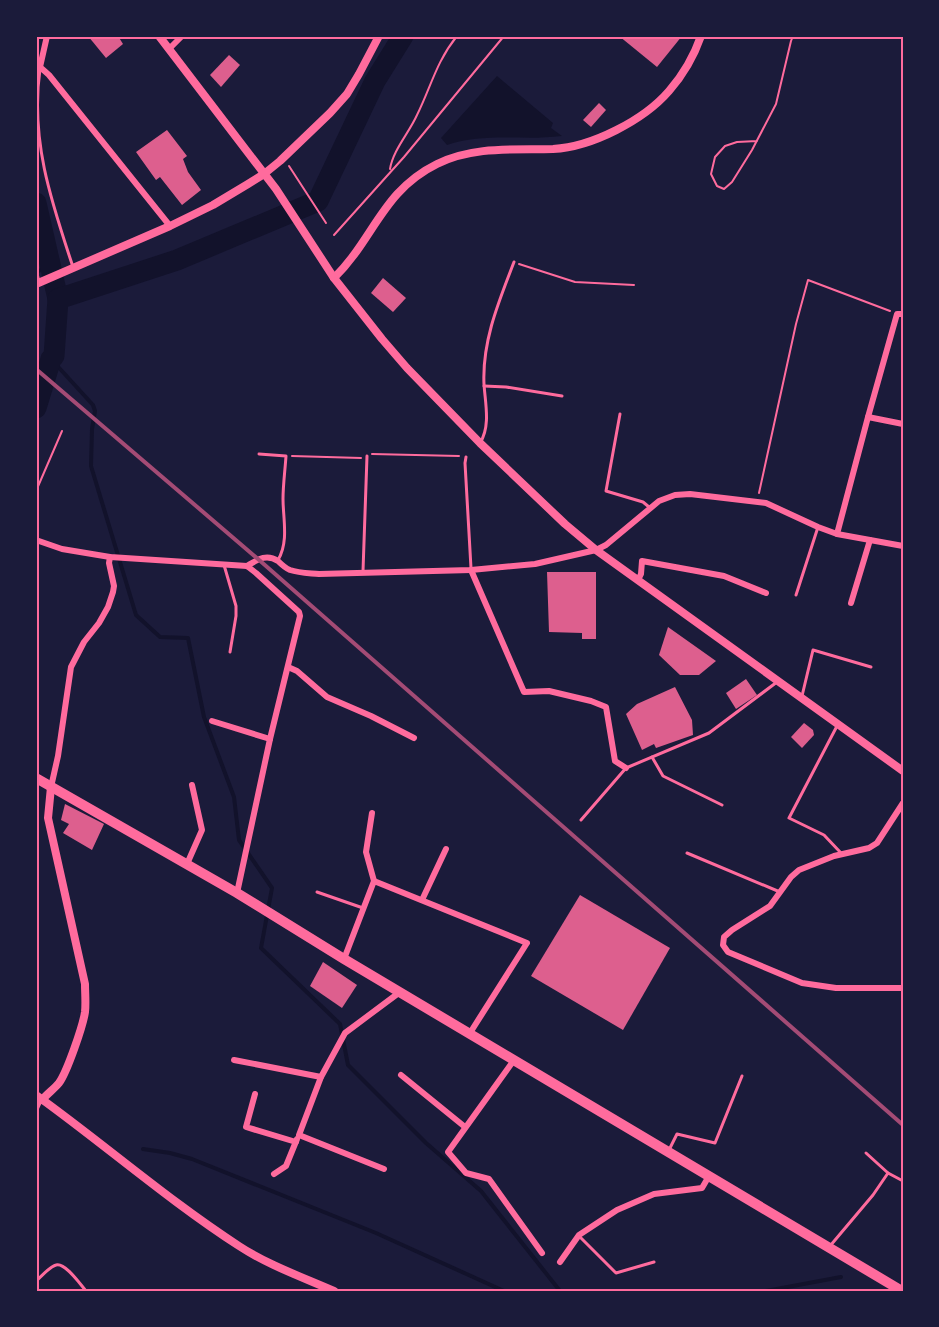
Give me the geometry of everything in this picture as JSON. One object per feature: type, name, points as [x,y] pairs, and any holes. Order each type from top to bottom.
[{"type":"main road","points":[[36,778],[237,893],[344,959],[902,1290]]},
{"type":"street","points":[[47,36],[40,67],[49,75],[170,226]]},
{"type":"street","points":[[159,36],[276,189],[334,278],[361,313],[407,368],[480,444],[596,550],[903,771]]},
{"type":"street","points":[[170,49],[182,36]]},
{"type":"street","points":[[40,280],[170,226],[213,205],[264,174],[330,113],[347,94],[379,36]]},
{"type":"street","points":[[334,278],[352,257],[393,198],[423,172],[453,157],[468,153],[568,148],[613,131],[635,119],[668,93],[688,64],[701,36]]},
{"type":"street","points":[[837,534],[868,417],[900,314]]},
{"type":"street","points":[[868,417],[903,424]]},
{"type":"street","points":[[36,540],[62,549],[110,557],[247,566],[266,557],[277,561],[286,569],[299,573],[471,570],[535,564],[596,550],[606,545],[659,501],[675,495],[690,494],[766,503],[837,534],[903,546]]},
{"type":"street","points":[[851,603],[870,540]]},
{"type":"street","points":[[110,557],[109,563],[114,586],[108,607],[84,642],[71,667],[48,818],[85,984],[85,1012],[64,1073],[59,1082],[39,1097],[177,1203],[240,1247],[289,1272],[334,1291]]},
{"type":"street","points":[[638,580],[642,561],[724,576],[765,592]]},
{"type":"street","points":[[237,893],[270,739],[300,616],[299,612],[247,566]]},
{"type":"street","points":[[471,570],[524,692],[549,691],[606,707],[615,761],[626,768]]},
{"type":"street","points":[[288,667],[297,671],[327,697],[414,738]]},
{"type":"street","points":[[212,721],[270,739]]},
{"type":"street","points":[[187,865],[202,830],[192,785]]},
{"type":"street","points":[[903,803],[877,843],[869,848],[842,854],[799,870],[791,877],[770,906],[732,930],[724,937],[723,945],[728,952],[802,983],[836,988],[903,988]]},
{"type":"street","points":[[344,959],[374,881],[366,852],[372,813]]},
{"type":"street","points":[[422,900],[446,849]]},
{"type":"street","points":[[374,881],[527,943],[471,1033]]},
{"type":"street","points":[[274,1174],[286,1166],[321,1077],[345,1033],[400,992]]},
{"type":"street","points":[[514,1059],[448,1152],[466,1173],[489,1179],[542,1253]]},
{"type":"street","points":[[234,1060],[321,1077]]},
{"type":"street","points":[[401,1075],[465,1127]]},
{"type":"street","points":[[255,1094],[246,1127],[296,1142]]},
{"type":"street","points":[[298,1135],[384,1169]]},
{"type":"street","points":[[560,1262],[579,1235],[617,1210],[654,1194],[702,1188],[709,1176]]},
{"type":"lane","points":[[40,67],[36,97],[39,148],[70,269]]},
{"type":"lane","points":[[480,444],[485,436],[486,428],[484,386],[488,339],[514,262]]},
{"type":"lane","points":[[36,269],[40,280]]},
{"type":"lane","points":[[484,386],[506,387],[562,396]]},
{"type":"lane","points":[[620,414],[606,491],[643,502],[651,508]]},
{"type":"lane","points":[[259,454],[286,456],[283,497],[285,535],[282,554],[277,561]]},
{"type":"lane","points":[[363,573],[367,456]]},
{"type":"lane","points":[[466,457],[471,570]]},
{"type":"lane","points":[[796,595],[818,527]]},
{"type":"lane","points":[[224,565],[236,606],[230,652]]},
{"type":"lane","points":[[802,698],[813,650],[871,667]]},
{"type":"lane","points":[[581,820],[626,768],[709,733],[778,681]]},
{"type":"lane","points":[[838,724],[789,818],[824,835],[842,854]]},
{"type":"lane","points":[[652,757],[663,776],[722,805]]},
{"type":"lane","points":[[687,853],[780,892]]},
{"type":"lane","points":[[317,892],[363,908]]},
{"type":"lane","points":[[668,1151],[677,1134],[715,1143],[742,1076]]},
{"type":"lane","points":[[36,1112],[39,1097]]},
{"type":"lane","points":[[866,1153],[888,1173],[903,1181]]},
{"type":"lane","points":[[829,1247],[873,1195],[888,1173]]},
{"type":"lane","points":[[579,1235],[616,1273],[654,1262]]},
{"type":"lane","points":[[36,1281],[59,1264],[64,1266],[86,1291]]},
{"type":"path","points":[[390,172],[392,158],[418,114],[440,61],[457,36]]},
{"type":"path","points":[[334,235],[504,36]]},
{"type":"path","points":[[757,141],[737,142],[725,146],[715,157],[711,174],[717,186],[724,189],[732,182],[757,141],[776,104],[793,36]]},
{"type":"path","points":[[289,166],[326,223]]},
{"type":"path","points":[[514,262],[575,282],[634,285]]},
{"type":"path","points":[[757,502],[796,324],[808,280],[900,314]]},
{"type":"path","points":[[36,491],[62,431]]},
{"type":"path","points":[[286,456],[361,458],[372,454],[466,457]]},
{"type":"shaded area","points":[[497,76],[553,123],[551,128],[562,136],[476,139],[447,145],[441,138]]},
{"type":"building","points":[[88,36],[118,36],[123,44],[106,58]]},
{"type":"building","points":[[619,36],[682,36],[657,67]]},
{"type":"building","points":[[229,55],[240,65],[221,87],[210,75]]},
{"type":"building","points":[[599,103],[606,110],[591,127],[583,120]]},
{"type":"building","points":[[167,130],[187,156],[183,159],[188,172],[201,190],[182,205],[160,177],[156,180],[136,152]]},
{"type":"building","points":[[383,278],[406,298],[393,312],[371,293]]},
{"type":"building","points":[[547,572],[596,572],[596,639],[582,639],[582,633],[549,632]]},
{"type":"building","points":[[668,627],[716,661],[699,675],[680,675],[659,655]]},
{"type":"building","points":[[746,679],[757,695],[736,709],[726,693]]},
{"type":"building","points":[[675,687],[692,720],[693,735],[656,748],[654,744],[642,750],[626,714],[637,704]]},
{"type":"building","points":[[804,723],[813,730],[814,735],[802,748],[791,737]]},
{"type":"building","points":[[65,804],[104,824],[92,850],[63,833],[69,824],[61,820]]},
{"type":"building","points":[[580,895],[670,948],[623,1030],[531,976]]},
{"type":"building","points":[[323,962],[357,985],[342,1008],[310,986]]},
{"type":"waterway","points":[[36,408],[51,359],[54,356],[58,299],[177,260],[318,201],[375,81],[403,36]]},
{"type":"waterway","points":[[36,203],[58,299]]},
{"type":"waterway","points":[[36,272],[51,266]]},
{"type":"waterway","points":[[51,359],[93,405],[95,411],[91,466],[136,615],[160,637],[188,638],[204,717],[234,797],[239,840],[272,888],[261,948],[340,1024],[348,1065],[426,1143],[481,1191],[560,1291]]},
{"type":"waterway","points":[[143,1149],[192,1159],[376,1233],[504,1291]]},
{"type":"waterway","points":[[766,1291],[841,1277]]},
{"type":"railway","points":[[36,369],[258,559],[903,1125]]}]
